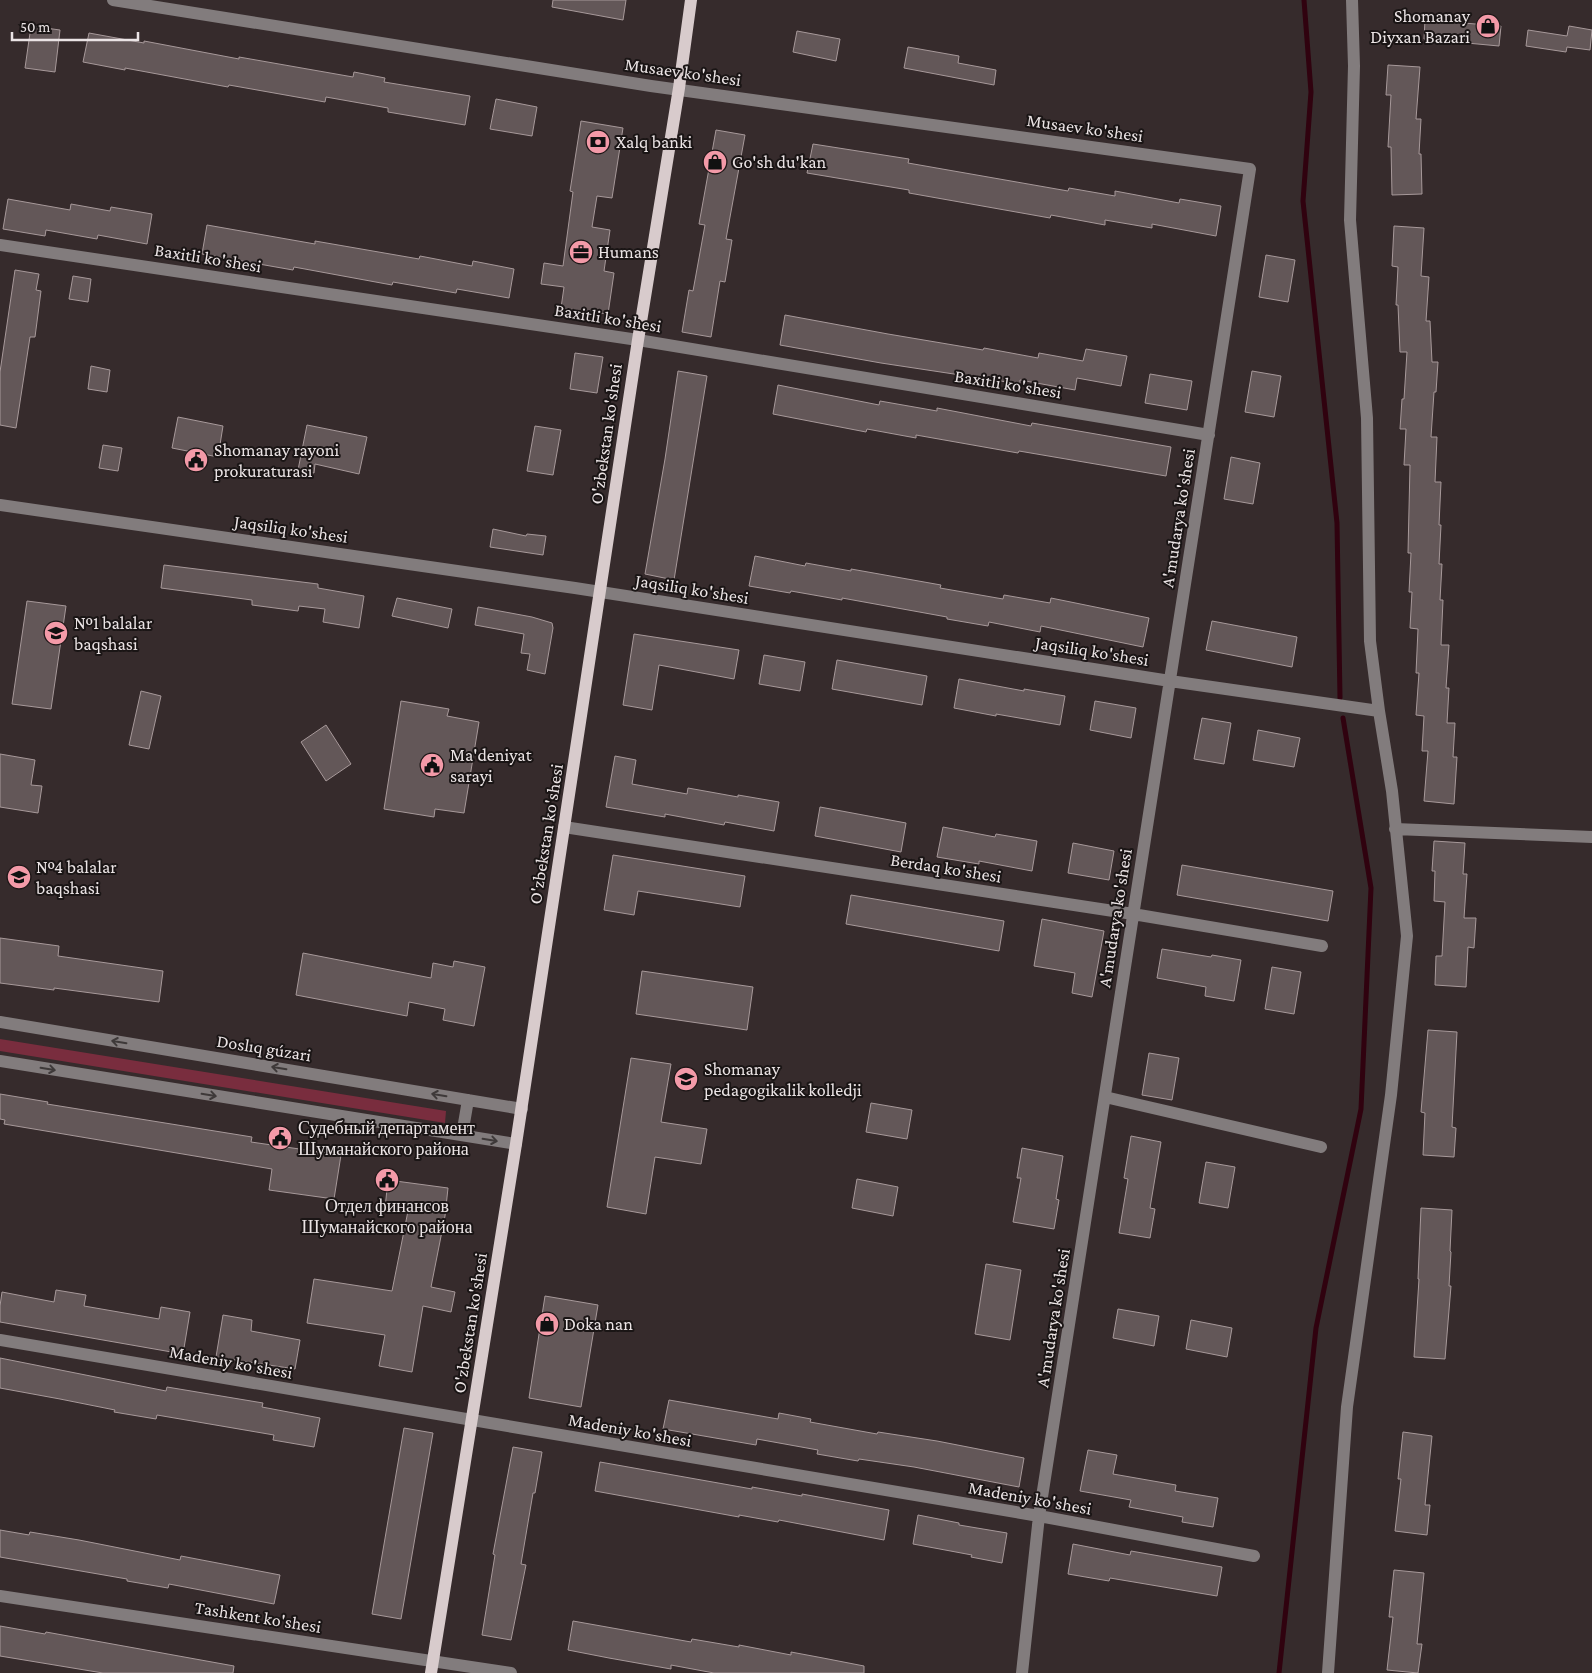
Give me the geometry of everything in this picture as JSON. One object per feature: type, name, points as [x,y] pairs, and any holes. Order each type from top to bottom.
[{"type":"main road","name":"O'zbekstan ko'shesi","points":[[432,1667],[522,1109],[691,0]]},
{"type":"street","name":"Musaev ko'shesi","points":[[113,0],[631,82],[1250,169]]},
{"type":"street","points":[[1328,1673],[1347,1407],[1391,1095],[1407,936],[1392,791],[1370,641],[1367,418],[1350,220],[1354,66],[1352,0]]},
{"type":"street","name":"A'mudarya ko'shesi","points":[[1022,1673],[1039,1516],[1250,169]]},
{"type":"street","name":"Baxitli ko'shesi","points":[[0,245],[638,340],[1209,435]]},
{"type":"street","name":"Jaqsiliq ko'shesi","points":[[0,505],[600,592],[1170,681],[1379,711]]},
{"type":"street","name":"Berdaq ko'shesi","points":[[564,827],[1134,914],[1322,946]]},
{"type":"street","points":[[1395,829],[1592,837]]},
{"type":"street","name":"Doslıq gúzari","points":[[0,1022],[522,1109]]},
{"type":"street","points":[[0,1062],[516,1144]]},
{"type":"street","points":[[1105,1097],[1321,1147]]},
{"type":"street","points":[[462,1135],[468,1100]]},
{"type":"street","name":"Madeniy ko'shesi","points":[[0,1340],[1039,1516],[1254,1556]]},
{"type":"street","name":"Tashkent ko'shesi","points":[[0,1596],[432,1667],[511,1673]]},
{"type":"shaded area","points":[[0,1039],[446,1111],[445,1123],[0,1051]]},
{"type":"building","points":[[553,0],[626,0],[623,20],[552,7]]},
{"type":"building","points":[[1425,20],[1501,26],[1499,46],[1424,39]]},
{"type":"building","points":[[31,26],[60,30],[55,72],[25,68]]},
{"type":"building","points":[[1569,26],[1592,30],[1590,50],[1567,47],[1566,52],[1526,46],[1528,30],[1567,36]]},
{"type":"building","points":[[797,31],[840,39],[836,61],[793,52]]},
{"type":"building","points":[[89,33],[353,77],[354,72],[385,78],[384,82],[470,96],[465,125],[388,112],[388,108],[326,97],[325,102],[83,62]]},
{"type":"building","points":[[908,47],[959,56],[958,63],[996,70],[994,85],[904,68]]},
{"type":"building","points":[[1388,65],[1420,67],[1416,119],[1421,119],[1419,154],[1421,154],[1422,194],[1392,195],[1391,147],[1388,147],[1391,95],[1386,95]]},
{"type":"building","points":[[496,99],[537,107],[532,136],[490,129]]},
{"type":"building","points":[[581,121],[623,128],[612,198],[597,196],[592,227],[610,230],[604,271],[614,273],[608,314],[561,308],[564,287],[541,284],[544,263],[563,266],[573,192],[570,191]]},
{"type":"building","points":[[716,130],[745,135],[726,239],[732,240],[725,282],[720,281],[711,337],[682,332],[689,290],[693,291],[705,225],[699,224]]},
{"type":"building","points":[[813,144],[909,159],[908,163],[1068,191],[1069,188],[1115,196],[1115,191],[1179,203],[1180,199],[1221,206],[1216,236],[1152,224],[1152,228],[1105,220],[1105,225],[1051,215],[1050,218],[909,193],[909,190],[807,173]]},
{"type":"building","points":[[8,199],[70,210],[71,204],[110,211],[111,207],[152,214],[147,244],[98,235],[97,239],[46,230],[45,236],[3,229]]},
{"type":"building","points":[[207,225],[315,244],[315,241],[419,259],[420,256],[472,266],[473,261],[514,269],[509,298],[457,289],[456,293],[393,282],[392,285],[294,267],[293,270],[202,254]]},
{"type":"building","points":[[1394,226],[1424,228],[1421,276],[1429,277],[1426,321],[1430,321],[1432,362],[1438,362],[1431,437],[1437,437],[1435,482],[1441,482],[1439,564],[1442,564],[1440,600],[1443,600],[1441,645],[1449,645],[1446,688],[1449,688],[1447,723],[1455,723],[1453,757],[1457,757],[1454,804],[1424,801],[1428,751],[1422,751],[1424,716],[1416,715],[1419,673],[1416,673],[1418,629],[1410,628],[1412,592],[1409,592],[1411,553],[1408,553],[1410,465],[1404,465],[1406,429],[1400,429],[1407,352],[1400,352],[1398,305],[1396,305],[1398,267],[1392,266]]},
{"type":"building","points":[[1266,255],[1295,260],[1288,302],[1259,297]]},
{"type":"building","points":[[15,270],[39,274],[36,290],[41,291],[35,337],[30,337],[16,428],[0,425],[0,372]]},
{"type":"building","points":[[73,276],[91,279],[88,302],[69,299]]},
{"type":"building","points":[[785,315],[1038,358],[1039,353],[1083,361],[1086,349],[1127,356],[1121,386],[1077,378],[1075,390],[1020,380],[1020,384],[881,363],[780,345]]},
{"type":"building","points":[[575,353],[603,357],[597,393],[570,389]]},
{"type":"building","points":[[91,366],[110,370],[107,392],[88,389]]},
{"type":"building","points":[[678,371],[707,376],[674,580],[645,574]]},
{"type":"building","points":[[1252,371],[1281,376],[1274,417],[1245,412]]},
{"type":"building","points":[[1150,374],[1192,381],[1187,410],[1145,403]]},
{"type":"building","points":[[778,385],[879,405],[880,401],[937,411],[937,408],[1031,426],[1032,423],[1171,447],[1166,476],[916,435],[916,438],[867,429],[866,432],[773,414]]},
{"type":"building","points":[[178,417],[223,426],[218,457],[172,448]]},
{"type":"building","points":[[307,425],[367,437],[359,474],[315,464],[314,473],[298,470]]},
{"type":"building","points":[[535,426],[561,430],[553,475],[527,471]]},
{"type":"building","points":[[103,445],[122,448],[118,471],[99,468]]},
{"type":"building","points":[[1231,457],[1260,463],[1253,504],[1224,499]]},
{"type":"building","points":[[493,529],[526,536],[527,534],[546,536],[543,555],[490,547]]},
{"type":"building","points":[[755,556],[805,566],[806,563],[851,571],[851,569],[941,585],[940,588],[1003,599],[1004,595],[1050,603],[1051,598],[1149,618],[1143,647],[1041,626],[1040,632],[989,622],[988,626],[842,598],[842,600],[749,586]]},
{"type":"building","points":[[164,565],[318,584],[318,588],[364,596],[359,628],[323,622],[325,609],[299,606],[298,611],[252,605],[252,600],[161,588]]},
{"type":"building","points":[[397,598],[452,609],[448,628],[392,616]]},
{"type":"building","points":[[27,601],[66,606],[51,709],[12,704]]},
{"type":"building","points":[[478,607],[532,617],[552,623],[553,628],[545,674],[527,670],[530,654],[521,653],[524,634],[475,625]]},
{"type":"building","points":[[1212,621],[1297,637],[1292,667],[1206,650]]},
{"type":"building","points":[[634,634],[739,650],[734,679],[659,665],[652,710],[623,705]]},
{"type":"building","points":[[764,655],[805,662],[800,691],[759,684]]},
{"type":"building","points":[[837,660],[927,676],[922,705],[832,689]]},
{"type":"building","points":[[959,679],[1024,691],[1024,689],[1065,696],[1060,725],[954,708]]},
{"type":"building","points":[[141,691],[161,696],[149,749],[129,745]]},
{"type":"building","name":"Ma'deniyat sarayi","points":[[401,701],[449,709],[447,716],[479,722],[464,813],[435,809],[434,817],[384,809]]},
{"type":"building","points":[[1095,701],[1136,708],[1131,738],[1090,730]]},
{"type":"building","points":[[1202,718],[1231,723],[1224,764],[1194,759]]},
{"type":"building","points":[[326,725],[351,764],[326,781],[301,742]]},
{"type":"building","points":[[1258,730],[1300,738],[1294,767],[1253,760]]},
{"type":"building","points":[[0,754],[35,760],[31,785],[42,786],[38,813],[0,807]]},
{"type":"building","points":[[615,756],[636,760],[632,784],[687,794],[688,788],[779,802],[774,831],[725,822],[724,825],[665,814],[665,817],[606,807]]},
{"type":"building","points":[[820,807],[906,823],[901,852],[815,836]]},
{"type":"building","points":[[943,827],[995,837],[996,834],[1037,841],[1032,871],[979,861],[979,864],[937,857]]},
{"type":"building","points":[[1434,841],[1465,843],[1463,874],[1467,874],[1464,918],[1476,918],[1474,948],[1468,947],[1466,987],[1435,985],[1436,956],[1442,956],[1445,902],[1434,901],[1435,871],[1432,871]]},
{"type":"building","points":[[1073,843],[1114,851],[1109,880],[1068,873]]},
{"type":"building","points":[[613,855],[745,876],[740,907],[638,891],[634,915],[604,910]]},
{"type":"building","points":[[1182,865],[1333,891],[1328,921],[1177,895]]},
{"type":"building","points":[[851,895],[1004,921],[999,951],[846,924]]},
{"type":"building","points":[[1042,919],[1104,931],[1092,997],[1072,993],[1075,973],[1034,966]]},
{"type":"building","points":[[0,938],[59,946],[58,956],[163,971],[159,1002],[0,983]]},
{"type":"building","points":[[1162,949],[1241,960],[1234,1001],[1205,996],[1206,987],[1157,978]]},
{"type":"building","points":[[303,953],[431,978],[433,963],[453,967],[454,961],[485,967],[474,1026],[443,1020],[445,1009],[409,1002],[407,1016],[296,995]]},
{"type":"building","points":[[1272,967],[1301,972],[1294,1014],[1265,1009]]},
{"type":"building","points":[[642,971],[753,987],[747,1030],[636,1014]]},
{"type":"building","points":[[1428,1030],[1457,1032],[1452,1127],[1456,1128],[1454,1157],[1423,1155],[1425,1113],[1421,1112]]},
{"type":"building","points":[[1149,1053],[1179,1058],[1172,1100],[1142,1095]]},
{"type":"building","points":[[631,1058],[671,1064],[661,1122],[707,1129],[701,1164],[655,1157],[646,1214],[607,1207]]},
{"type":"building","points":[[0,1094],[48,1102],[47,1104],[252,1137],[251,1142],[341,1155],[334,1199],[269,1190],[272,1169],[4,1124],[5,1120],[0,1119]]},
{"type":"building","points":[[871,1103],[912,1110],[907,1139],[866,1132]]},
{"type":"building","points":[[1131,1136],[1161,1142],[1150,1208],[1155,1209],[1150,1238],[1119,1233],[1128,1179],[1124,1178]]},
{"type":"building","points":[[1022,1148],[1063,1156],[1056,1199],[1059,1200],[1054,1229],[1013,1222],[1021,1178],[1017,1178]]},
{"type":"building","points":[[1206,1162],[1235,1167],[1228,1208],[1199,1203]]},
{"type":"building","points":[[857,1179],[898,1187],[893,1216],[852,1208]]},
{"type":"building","points":[[388,1180],[448,1188],[445,1216],[431,1287],[455,1292],[451,1312],[423,1306],[412,1372],[379,1366],[385,1335],[307,1323],[314,1279],[392,1291],[408,1211],[385,1208]]},
{"type":"building","points":[[1421,1208],[1452,1210],[1449,1286],[1451,1286],[1445,1359],[1414,1357]]},
{"type":"building","points":[[986,1264],[1021,1270],[1010,1340],[975,1334]]},
{"type":"building","points":[[56,1290],[86,1295],[84,1306],[159,1319],[161,1307],[190,1312],[183,1354],[0,1322],[2,1292],[54,1302]]},
{"type":"building","points":[[545,1296],[598,1305],[581,1407],[529,1398]]},
{"type":"building","points":[[1118,1309],[1159,1316],[1154,1346],[1113,1338]]},
{"type":"building","points":[[223,1315],[252,1320],[251,1331],[300,1340],[295,1369],[216,1357]]},
{"type":"building","points":[[1191,1320],[1232,1328],[1227,1357],[1186,1349]]},
{"type":"building","points":[[0,1358],[166,1391],[167,1387],[263,1403],[262,1407],[320,1418],[314,1447],[273,1440],[274,1435],[157,1415],[156,1419],[114,1412],[115,1410],[0,1388]]},
{"type":"building","points":[[669,1400],[778,1419],[779,1413],[811,1419],[810,1422],[877,1434],[878,1432],[937,1441],[1024,1458],[1019,1487],[914,1467],[817,1454],[818,1450],[757,1439],[756,1445],[663,1429]]},
{"type":"building","points":[[404,1428],[433,1433],[401,1619],[372,1614]]},
{"type":"building","points":[[1403,1432],[1432,1436],[1425,1505],[1430,1505],[1427,1535],[1395,1531],[1401,1479],[1398,1479]]},
{"type":"building","points":[[513,1447],[542,1452],[521,1564],[526,1565],[511,1640],[482,1635],[495,1555],[493,1554]]},
{"type":"building","points":[[1088,1450],[1117,1455],[1113,1474],[1176,1485],[1175,1491],[1218,1498],[1213,1527],[1182,1522],[1183,1517],[1129,1507],[1131,1500],[1080,1491]]},
{"type":"building","points":[[600,1462],[752,1489],[752,1487],[802,1496],[802,1494],[889,1510],[884,1540],[779,1520],[778,1522],[739,1515],[739,1517],[595,1491]]},
{"type":"building","points":[[918,1515],[959,1523],[959,1525],[1007,1533],[1002,1563],[971,1557],[972,1555],[913,1544]]},
{"type":"building","points":[[0,1530],[29,1535],[30,1532],[79,1540],[180,1560],[181,1556],[280,1575],[274,1604],[169,1584],[168,1588],[127,1581],[127,1579],[0,1557]]},
{"type":"building","points":[[1073,1544],[1130,1555],[1131,1551],[1222,1567],[1217,1596],[1110,1578],[1109,1581],[1068,1574]]},
{"type":"building","points":[[1394,1570],[1424,1573],[1417,1644],[1422,1644],[1418,1673],[1387,1670],[1393,1617],[1389,1617]]},
{"type":"building","points":[[573,1621],[691,1642],[692,1639],[739,1647],[739,1645],[791,1655],[791,1652],[864,1666],[864,1673],[714,1673],[671,1665],[671,1669],[609,1658],[568,1650]]},
{"type":"building","points":[[0,1626],[45,1634],[46,1632],[234,1666],[233,1673],[103,1673],[0,1656]]},
{"type":"waterway","points":[[1304,0],[1311,92],[1303,201],[1337,523],[1340,698]]},
{"type":"waterway","points":[[1279,1673],[1316,1328],[1361,1109],[1371,888],[1343,718]]},
{"type":"place","name":"Shomanay Diyxan Bazari","points":[[1488,26]]},
{"type":"place","name":"Xalq banki","points":[[598,142]]},
{"type":"place","name":"Go'sh du'kan","points":[[715,162]]},
{"type":"place","name":"Humans","points":[[581,252]]},
{"type":"place","name":"Shomanay rayoni prokuraturasi","points":[[196,460]]},
{"type":"place","name":"№1 balalar baqshasi","points":[[56,633]]},
{"type":"place","name":"Ma'deniyat sarayi","points":[[432,765]]},
{"type":"place","name":"№4 balalar baqshasi","points":[[19,877]]},
{"type":"place","name":"Shomanay pedagogikalik kolledji","points":[[686,1079]]},
{"type":"place","name":"Судебный департамент Шуманайского района","points":[[280,1138]]},
{"type":"place","name":"Отдел финансов Шуманайского района","points":[[387,1180]]},
{"type":"place","name":"Doka nan","points":[[547,1324]]}]
